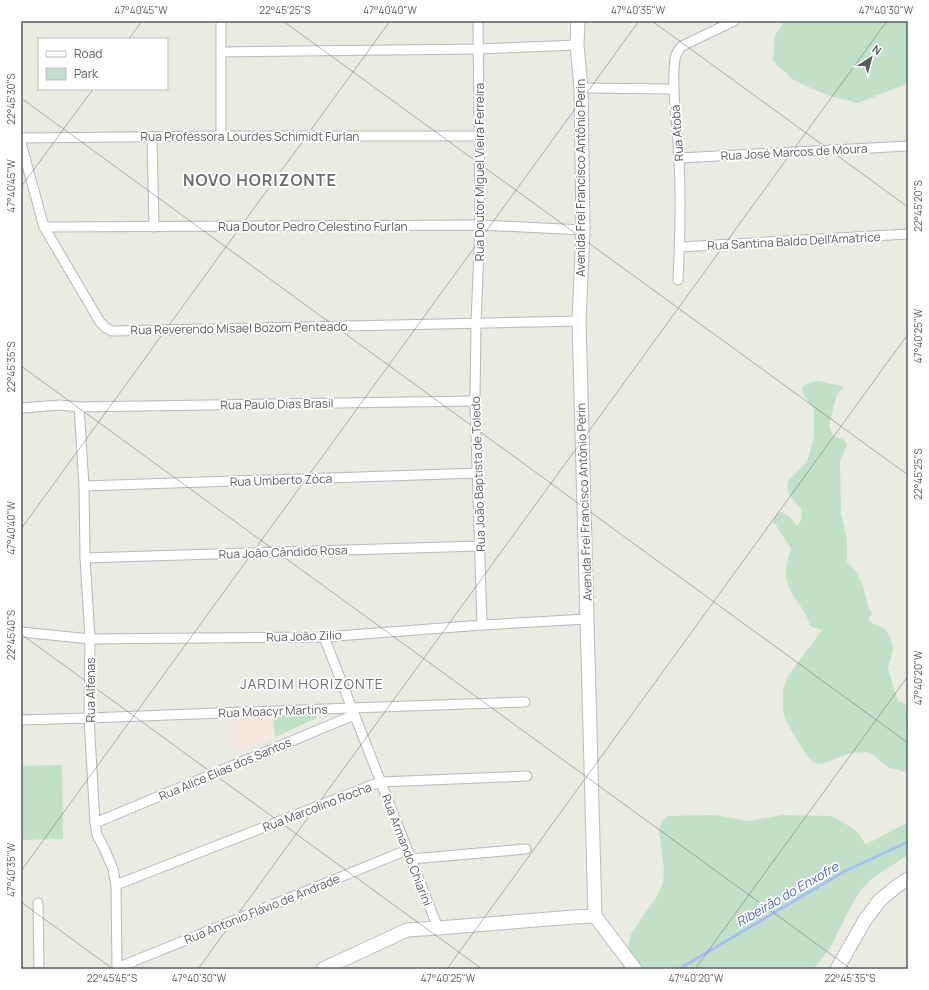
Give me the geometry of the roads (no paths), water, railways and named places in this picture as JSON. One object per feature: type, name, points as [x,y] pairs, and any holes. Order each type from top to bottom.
[{"type":"street","points":[[221,21],[221,136]]},
{"type":"street","name":"Rua Doutor Miguel Vieira Ferreira","points":[[476,323],[480,225],[478,21]]},
{"type":"street","name":"Avenida Frei Francisco Antônio Perin","points":[[578,21],[577,45],[581,88],[582,230],[579,321],[595,916]]},
{"type":"street","name":"Rua Atobá","points":[[678,280],[680,247],[679,158],[673,89],[675,57],[678,50],[682,46],[734,21]]},
{"type":"street","points":[[221,52],[479,49],[577,45]]},
{"type":"street","points":[[581,88],[673,89]]},
{"type":"street","name":"Rua Professora Lourdes Schimidt Furlan","points":[[21,138],[480,136]]},
{"type":"street","points":[[152,137],[154,227]]},
{"type":"street","name":"Rua Reverendo Misael Bozom Penteado","points":[[21,143],[44,227],[100,322],[112,331],[579,321]]},
{"type":"street","name":"Rua José Marcos de Moura","points":[[679,158],[908,146]]},
{"type":"street","name":"Rua Doutor Pedro Celestino Furlan","points":[[44,227],[480,225],[582,230]]},
{"type":"street","name":"Rua Santina Baldo Dell'Amatrice","points":[[680,247],[908,234]]},
{"type":"street","name":"Rua João Baptista de Toledo","points":[[476,323],[476,401],[482,624]]},
{"type":"street","name":"Rua Paulo Dias Brasil","points":[[21,408],[60,405],[79,407],[476,401]]},
{"type":"street","name":"Rua Alfenas","points":[[79,407],[84,486],[85,558],[90,639],[89,718],[95,823],[97,834],[113,869],[116,885],[118,969]]},
{"type":"street","name":"Rua Umberto Zóca","points":[[84,486],[478,473]]},
{"type":"street","name":"Rua João Cândido Rosa","points":[[85,558],[480,546]]},
{"type":"street","name":"Rua João Zilio","points":[[21,632],[90,639],[324,637],[482,624],[587,619]]},
{"type":"street","name":"Rua Armando Chiarini","points":[[324,637],[438,928]]},
{"type":"street","name":"Rua Moacyr Martins","points":[[21,720],[353,711],[525,702]]},
{"type":"street","name":"Rua Alice Elias dos Santos","points":[[95,823],[353,711]]},
{"type":"street","name":"Rua Marcolino Rocha","points":[[116,885],[380,782],[528,776]]},
{"type":"street","points":[[411,859],[526,849]]},
{"type":"street","name":"Rua Antonio Flávio de Andrade","points":[[118,969],[407,850]]},
{"type":"street","points":[[837,969],[864,920],[880,900],[908,879]]},
{"type":"street","points":[[38,903],[39,969]]},
{"type":"street","points":[[323,969],[407,930],[574,916],[595,916],[635,969]]},
{"type":"waterway","name":"Ribeirão do Enxofre","points":[[679,969],[845,871],[908,842]]},
{"type":"district","name":"NOVO HORIZONTE","points":[[260,180]]},
{"type":"district","name":"JARDIM HORIZONTE","points":[[312,683]]}]
